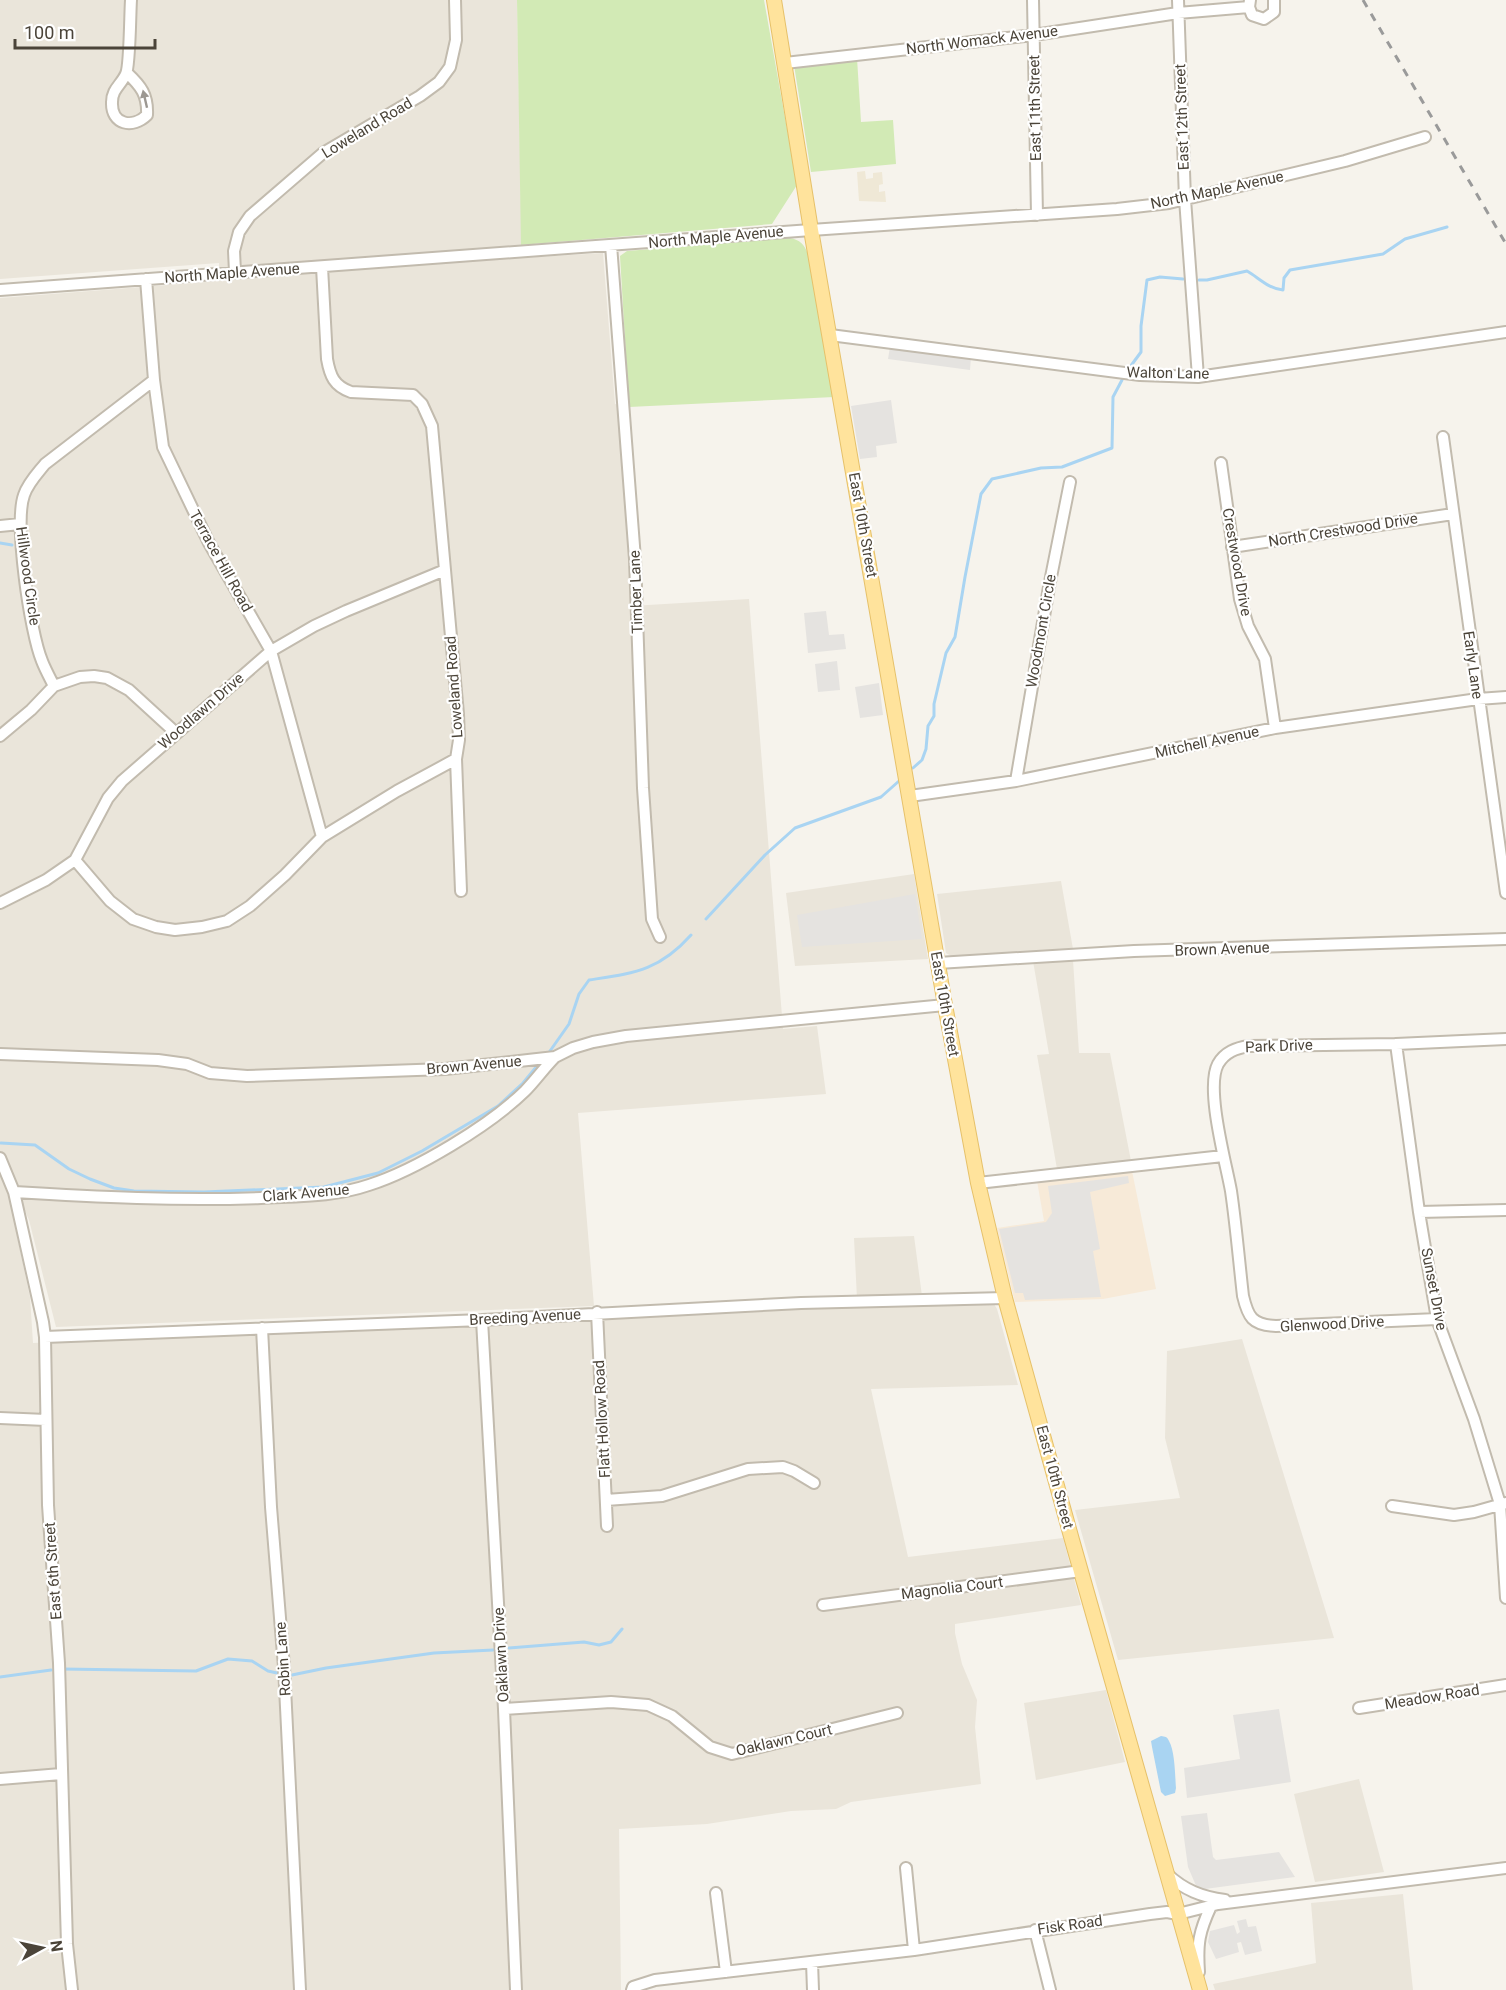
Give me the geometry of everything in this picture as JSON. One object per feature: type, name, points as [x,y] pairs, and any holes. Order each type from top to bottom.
[{"type":"main road","name":"East 10th Street","points":[[774,0],[811,230],[978,1183],[1005,1298],[1200,1990]]},
{"type":"street","points":[[127,73],[143,90],[147,105],[147,115],[133,124],[125,123],[113,113],[112,102],[114,90],[127,73],[131,0]]},
{"type":"street","name":"Loweland Road","points":[[235,272],[234,251],[239,232],[250,216],[323,153],[420,96],[439,82],[450,67],[456,40],[455,0]]},
{"type":"street","name":"East 11th Street","points":[[1032,0],[1037,215]]},
{"type":"street","name":"East 12th Street","points":[[1178,0],[1185,199],[1198,377]]},
{"type":"street","points":[[1250,3],[1256,17],[1268,18],[1276,8],[1274,0]]},
{"type":"street","name":"North Womack Avenue","points":[[785,63],[1034,35],[1250,3]]},
{"type":"street","name":"North Maple Avenue","points":[[0,290],[1117,209],[1185,199],[1345,161],[1425,137]]},
{"type":"street","name":"Timber Lane","points":[[611,245],[635,559],[642,788],[652,919],[660,937]]},
{"type":"street","name":"Loweland Road","points":[[75,860],[110,901],[134,919],[165,928],[193,928],[227,921],[250,906],[285,875],[322,837],[397,791],[456,759],[459,740],[458,714],[432,426],[429,415],[413,395],[351,392],[334,382],[329,373],[327,359],[322,267]]},
{"type":"street","name":"Terrace Hill Road","points":[[146,279],[154,380],[163,447],[209,543],[271,651],[322,837]]},
{"type":"street","name":"Walton Lane","points":[[830,335],[1140,375],[1198,377],[1506,332]]},
{"type":"street","name":"Hillwood Circle","points":[[54,686],[41,659],[28,601],[20,524],[24,495],[32,478],[45,464],[154,380]]},
{"type":"street","name":"Early Lane","points":[[1443,437],[1506,893]]},
{"type":"street","name":"Crestwood Drive","points":[[1221,463],[1240,599],[1248,626],[1265,659],[1275,728]]},
{"type":"street","name":"Woodmont Circle","points":[[1016,781],[1048,587],[1070,482]]},
{"type":"street","name":"North Crestwood Drive","points":[[1232,547],[1453,514]]},
{"type":"street","points":[[0,526],[20,524]]},
{"type":"street","name":"Woodlawn Drive","points":[[0,903],[46,880],[75,860],[108,798],[122,781],[271,651],[336,616],[445,570]]},
{"type":"street","points":[[0,736],[31,710],[54,686],[80,677],[94,676],[107,678],[129,690],[176,733]]},
{"type":"street","name":"Mitchell Avenue","points":[[910,796],[1016,781],[1275,728],[1506,697]]},
{"type":"street","points":[[456,759],[461,891]]},
{"type":"street","name":"Brown Avenue","points":[[938,963],[1134,951],[1506,939]]},
{"type":"street","name":"Brown Avenue","points":[[0,1054],[158,1060],[187,1064],[210,1073],[247,1076],[446,1069],[555,1057],[592,1042],[626,1036],[945,1005]]},
{"type":"street","name":"Park Drive","points":[[1223,1156],[1213,1084],[1218,1065],[1226,1054],[1237,1047],[1506,1039]]},
{"type":"street","name":"Sunset Drive","points":[[1396,1044],[1419,1212],[1437,1319],[1503,1503],[1506,1598]]},
{"type":"street","name":"Clark Avenue","points":[[14,1192],[160,1200],[335,1194],[370,1185],[452,1145],[490,1120],[525,1091],[555,1057]]},
{"type":"street","points":[[978,1183],[1223,1156]]},
{"type":"street","name":"Glenwood Drive","points":[[1223,1156],[1231,1191],[1243,1296],[1252,1320],[1263,1326],[1276,1326],[1437,1319]]},
{"type":"street","name":"East 6th Street","points":[[0,1158],[14,1192],[45,1337],[48,1505],[59,1663],[67,1944],[72,1990]]},
{"type":"street","points":[[1419,1212],[1506,1210]]},
{"type":"street","name":"Breeding Avenue","points":[[45,1337],[483,1320],[597,1312],[801,1303],[1005,1298]]},
{"type":"street","name":"Flatt Hollow Road","points":[[597,1312],[607,1526]]},
{"type":"street","name":"Oaklawn Drive","points":[[483,1320],[504,1709],[516,1990]]},
{"type":"street","name":"Robin Lane","points":[[262,1328],[271,1507],[284,1667],[300,1990]]},
{"type":"street","points":[[0,1418],[46,1420]]},
{"type":"street","points":[[606,1500],[662,1496],[748,1469],[783,1467],[814,1483]]},
{"type":"street","points":[[1392,1506],[1454,1515],[1474,1512],[1503,1503]]},
{"type":"street","name":"Magnolia Court","points":[[823,1605],[1081,1571]]},
{"type":"street","name":"Meadow Road","points":[[1359,1708],[1506,1686]]},
{"type":"street","name":"Oaklawn Court","points":[[504,1709],[611,1702],[648,1705],[672,1716],[710,1747],[732,1754],[897,1713]]},
{"type":"street","points":[[0,1779],[61,1774]]},
{"type":"street","points":[[906,1868],[914,1950]]},
{"type":"street","name":"Fisk Road","points":[[632,1989],[655,1980],[914,1950],[1150,1914],[1167,1912],[1178,1914],[1240,1901],[1506,1868]]},
{"type":"street","points":[[1167,1873],[1179,1885],[1199,1894],[1210,1898],[1240,1901]]},
{"type":"street","points":[[716,1893],[726,1972]]},
{"type":"street","points":[[1200,1990],[1197,1943],[1211,1906]]},
{"type":"street","points":[[1035,1930],[1050,1990]]},
{"type":"street","points":[[812,1962],[813,1990]]},
{"type":"shaded area","points":[[0,0],[517,0],[522,258],[603,253],[615,404],[629,407],[631,606],[749,599],[783,1029],[817,1026],[826,1094],[578,1113],[594,1306],[56,1327],[29,1220],[0,1154],[0,298],[219,281],[219,263],[0,279]]},
{"type":"shaded area","points":[[865,171],[866,179],[873,178],[873,173],[882,172],[883,184],[879,185],[879,192],[885,191],[886,202],[859,201],[857,172]]},
{"type":"shaded area","points":[[890,347],[971,357],[970,370],[888,359]]},
{"type":"shaded area","points":[[891,400],[897,443],[876,446],[877,457],[860,459],[851,406]]},
{"type":"shaded area","points":[[826,611],[829,635],[844,634],[846,649],[808,653],[804,613]]},
{"type":"shaded area","points":[[837,661],[840,690],[818,692],[815,664]]},
{"type":"shaded area","points":[[879,683],[883,715],[860,718],[855,687]]},
{"type":"shaded area","points":[[914,874],[928,959],[795,966],[786,893]]},
{"type":"shaded area","points":[[1061,881],[1073,949],[959,957],[946,953],[937,894]]},
{"type":"shaded area","points":[[915,894],[922,939],[802,947],[797,915]]},
{"type":"shaded area","points":[[1073,960],[1079,1053],[1110,1053],[1131,1161],[1057,1169],[1037,1055],[1049,1054],[1033,961]]},
{"type":"shaded area","points":[[1132,1171],[1156,1289],[1103,1299],[1015,1302],[997,1228],[1044,1221],[1037,1181]]},
{"type":"shaded area","points":[[0,1175],[8,1193],[30,1297],[33,1343],[582,1321],[849,1307],[994,1304],[1018,1385],[871,1389],[908,1557],[1063,1538],[1081,1605],[955,1624],[962,1664],[977,1700],[975,1727],[981,1784],[851,1802],[836,1809],[791,1811],[707,1824],[619,1829],[621,1990],[0,1990]]},
{"type":"shaded area","points":[[1128,1176],[1129,1183],[1090,1192],[1100,1249],[1093,1251],[1101,1297],[1025,1300],[1023,1293],[1015,1293],[999,1229],[1046,1222],[1052,1213],[1048,1186]]},
{"type":"shaded area","points":[[914,1236],[922,1296],[857,1299],[854,1238]]},
{"type":"shaded area","points":[[1242,1339],[1334,1638],[1118,1660],[1075,1510],[1180,1498],[1165,1438],[1167,1351]]},
{"type":"shaded area","points":[[1106,1690],[1125,1762],[1036,1780],[1024,1703]]},
{"type":"shaded area","points":[[1279,1709],[1291,1782],[1187,1798],[1184,1768],[1240,1759],[1233,1715]]},
{"type":"shaded area","points":[[1359,1779],[1384,1872],[1315,1882],[1294,1794]]},
{"type":"shaded area","points":[[1207,1813],[1213,1857],[1216,1860],[1279,1852],[1295,1877],[1205,1889],[1197,1888],[1188,1867],[1181,1816]]},
{"type":"shaded area","points":[[1403,1894],[1413,1990],[1215,1990],[1213,1984],[1316,1963],[1311,1903]]},
{"type":"shaded area","points":[[1246,1919],[1248,1927],[1256,1926],[1262,1951],[1245,1955],[1241,1942],[1237,1943],[1239,1952],[1216,1959],[1208,1942],[1210,1931],[1234,1925],[1237,1934],[1240,1932],[1237,1921]]},
{"type":"green space","points":[[517,0],[764,0],[797,185],[772,224],[521,245]]},
{"type":"green space","points":[[857,58],[861,122],[893,120],[896,164],[811,172],[794,65]]},
{"type":"green space","points":[[790,238],[801,243],[808,254],[834,397],[629,407],[620,256],[627,251]]},
{"type":"water","points":[[1161,1736],[1166,1737],[1171,1745],[1175,1770],[1175,1793],[1165,1796],[1161,1792],[1151,1741]]},
{"type":"waterway","points":[[1199,280],[1247,271],[1269,285],[1283,290],[1284,278],[1290,270],[1383,254],[1405,239],[1447,227]]},
{"type":"waterway","points":[[1130,367],[1141,352],[1141,326],[1147,280],[1160,277],[1183,279]]},
{"type":"waterway","points":[[913,768],[922,760],[926,749],[928,726],[934,716],[934,704],[946,653],[955,637],[981,494],[992,479],[1041,468],[1062,467],[1112,448],[1113,397],[1122,380]]},
{"type":"waterway","points":[[0,543],[12,545]]},
{"type":"waterway","points":[[706,919],[765,855],[795,828],[881,797],[899,781]]},
{"type":"waterway","points":[[550,1051],[569,1024],[579,994],[589,980],[633,972],[657,963],[691,935]]},
{"type":"waterway","points":[[1,1143],[35,1145],[69,1169],[90,1179],[114,1188],[134,1191],[204,1192],[324,1187],[378,1173],[422,1151],[498,1106],[523,1083],[537,1066]]},
{"type":"waterway","points":[[509,1648],[584,1642],[599,1645],[611,1642],[622,1629]]},
{"type":"waterway","points":[[292,1675],[434,1653],[493,1650]]},
{"type":"waterway","points":[[62,1669],[196,1671],[228,1659],[252,1661],[268,1671],[277,1673]]},
{"type":"waterway","points":[[0,1677],[51,1670]]},
{"type":"railway","points":[[1363,0],[1506,244]]}]
